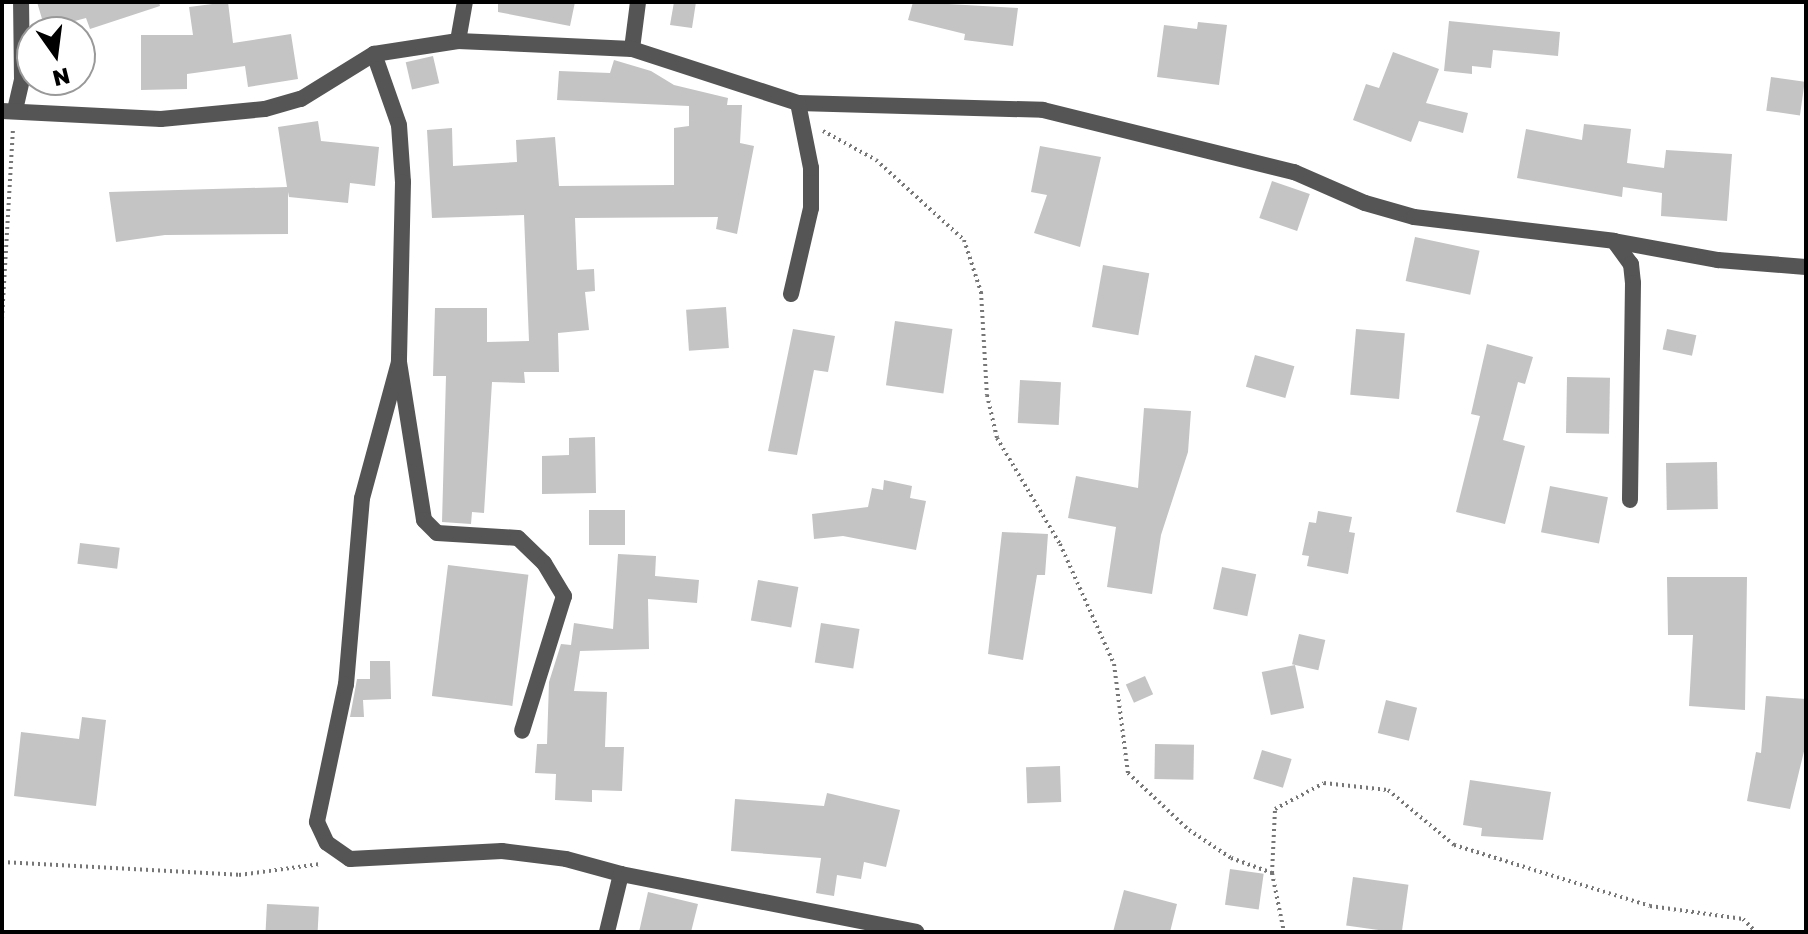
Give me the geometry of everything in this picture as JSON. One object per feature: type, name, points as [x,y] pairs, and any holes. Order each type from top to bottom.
[{"type":"street","points":[[21,2],[22,80],[8,111],[161,119],[265,109],[301,99],[374,54],[458,41],[632,49],[798,103],[1043,110],[1294,172],[1365,203],[1414,217],[1614,241],[1718,260],[1806,267]]},
{"type":"street","points":[[458,41],[465,2]]},
{"type":"street","points":[[632,49],[638,2]]},
{"type":"street","points":[[374,54],[400,139],[399,362],[424,520],[437,533],[518,538],[544,563],[564,596],[522,731]]},
{"type":"street","points":[[791,294],[811,208],[805,125],[798,103]]},
{"type":"street","points":[[1614,241],[1631,264],[1633,283],[1630,500]]},
{"type":"street","points":[[399,362],[362,498],[346,684],[317,822],[327,843],[350,859],[502,851],[566,859],[621,874],[916,932]]},
{"type":"street","points":[[607,932],[621,874]]},
{"type":"path","points":[[2,319],[8,111]]},
{"type":"path","points":[[805,125],[837,135],[876,160],[964,240],[981,292],[987,395],[997,438],[1060,544],[1114,664],[1128,773],[1189,830],[1231,858],[1272,873]]},
{"type":"path","points":[[1284,932],[1272,873],[1275,809],[1324,783],[1388,790],[1454,845],[1650,906],[1743,919],[1756,932]]},
{"type":"path","points":[[2,862],[239,875],[350,859]]},
{"type":"building","points":[[37,2],[159,2],[160,6],[96,27],[96,16],[41,16]]},
{"type":"building","points":[[228,2],[233,43],[291,34],[298,79],[248,87],[245,66],[187,74],[187,89],[141,90],[141,35],[193,35],[189,7]]},
{"type":"building","points":[[498,2],[575,2],[570,26],[498,12]]},
{"type":"building","points":[[674,2],[696,2],[692,28],[670,25]]},
{"type":"building","points":[[913,2],[1018,8],[1013,46],[964,40],[965,34],[908,20]]},
{"type":"building","points":[[1449,21],[1560,32],[1558,56],[1493,50],[1491,68],[1472,66],[1472,74],[1444,71]]},
{"type":"building","points":[[1198,22],[1227,25],[1219,85],[1157,77],[1164,25],[1197,29]]},
{"type":"building","points":[[1393,52],[1439,69],[1426,103],[1468,113],[1463,133],[1419,121],[1411,142],[1353,120],[1366,84],[1379,88]]},
{"type":"building","points":[[433,56],[439,83],[412,90],[406,62]]},
{"type":"building","points":[[614,60],[651,71],[674,85],[728,98],[727,105],[742,105],[740,143],[754,146],[737,234],[716,229],[718,217],[575,218],[577,270],[594,269],[595,291],[585,292],[589,330],[558,333],[559,372],[524,372],[525,383],[492,382],[484,513],[472,512],[471,524],[442,522],[446,376],[433,376],[435,308],[487,308],[487,342],[529,341],[524,215],[432,218],[427,130],[452,128],[453,166],[517,162],[516,140],[555,137],[559,186],[674,185],[674,128],[689,126],[689,106],[557,100],[559,71],[610,73]]},
{"type":"building","points":[[1771,77],[1805,82],[1800,115],[1766,111]]},
{"type":"building","points":[[318,121],[321,141],[379,147],[375,186],[350,183],[348,203],[289,197],[288,192],[288,234],[165,235],[116,242],[109,192],[287,187],[278,127]]},
{"type":"building","points":[[1584,124],[1631,129],[1627,163],[1664,168],[1666,150],[1732,154],[1727,221],[1661,216],[1662,193],[1623,187],[1622,197],[1517,178],[1526,129],[1582,140]]},
{"type":"building","points":[[1040,146],[1101,157],[1080,247],[1034,233],[1047,195],[1031,192]]},
{"type":"building","points":[[1272,181],[1310,194],[1297,231],[1259,218]]},
{"type":"building","points":[[1415,237],[1480,251],[1470,295],[1406,281]]},
{"type":"building","points":[[1103,265],[1149,273],[1138,335],[1092,327]]},
{"type":"building","points":[[726,307],[729,348],[689,351],[686,310]]},
{"type":"building","points":[[895,321],[952,329],[943,393],[886,385]]},
{"type":"building","points":[[793,329],[835,336],[828,372],[814,370],[797,455],[768,451]]},
{"type":"building","points":[[1356,329],[1405,333],[1399,399],[1350,395]]},
{"type":"building","points":[[1667,329],[1696,335],[1692,356],[1663,350]]},
{"type":"building","points":[[1487,344],[1533,357],[1525,384],[1518,382],[1503,440],[1525,446],[1505,524],[1456,512],[1480,416],[1471,414]]},
{"type":"building","points":[[1255,355],[1294,366],[1285,398],[1246,387]]},
{"type":"building","points":[[1567,377],[1610,378],[1609,434],[1566,433]]},
{"type":"building","points":[[1020,380],[1061,382],[1059,425],[1018,423]]},
{"type":"building","points":[[1144,408],[1191,411],[1188,452],[1161,535],[1152,594],[1107,587],[1116,527],[1068,518],[1076,476],[1138,488]]},
{"type":"building","points":[[595,437],[596,493],[542,494],[542,456],[569,455],[569,438]]},
{"type":"building","points":[[1717,462],[1718,509],[1667,510],[1666,463]]},
{"type":"building","points":[[884,480],[912,486],[910,498],[926,501],[916,550],[843,536],[814,539],[812,514],[868,507],[872,488],[883,490]]},
{"type":"building","points":[[1550,486],[1608,497],[1599,543],[1541,532]]},
{"type":"building","points":[[589,510],[625,510],[625,545],[589,545]]},
{"type":"building","points":[[1318,511],[1352,517],[1349,532],[1355,533],[1348,574],[1307,566],[1309,556],[1302,555],[1309,522],[1316,523]]},
{"type":"building","points":[[1002,532],[1048,534],[1045,575],[1037,575],[1023,660],[988,654]]},
{"type":"building","points":[[80,543],[120,548],[117,569],[77,564]]},
{"type":"building","points":[[618,554],[656,556],[655,576],[699,580],[697,603],[648,599],[649,649],[580,651],[574,691],[607,692],[605,747],[624,747],[622,791],[592,790],[592,802],[555,800],[556,774],[535,773],[537,744],[547,744],[549,682],[561,644],[571,645],[574,623],[613,629]]},
{"type":"building","points":[[448,565],[528,575],[512,706],[432,696]]},
{"type":"building","points":[[1222,567],[1256,574],[1247,616],[1213,609]]},
{"type":"building","points":[[1667,577],[1747,577],[1745,710],[1689,706],[1693,635],[1668,635]]},
{"type":"building","points":[[758,580],[798,587],[791,627],[751,620]]},
{"type":"building","points":[[821,623],[860,629],[853,669],[815,663]]},
{"type":"building","points":[[1299,634],[1325,640],[1318,670],[1292,664]]},
{"type":"building","points":[[370,661],[390,661],[391,699],[363,700],[364,717],[350,717],[357,679],[370,679]]},
{"type":"building","points":[[1295,665],[1304,708],[1271,715],[1262,672]]},
{"type":"building","points":[[1145,676],[1153,694],[1134,703],[1126,685]]},
{"type":"building","points":[[1766,696],[1806,699],[1806,743],[1790,809],[1747,801],[1756,752],[1761,753]]},
{"type":"building","points":[[1386,700],[1417,708],[1409,741],[1378,733]]},
{"type":"building","points":[[82,717],[106,720],[96,806],[14,796],[21,732],[79,739]]},
{"type":"building","points":[[1155,744],[1194,745],[1193,780],[1154,779]]},
{"type":"building","points":[[1262,750],[1292,759],[1283,788],[1253,779]]},
{"type":"building","points":[[1060,766],[1061,802],[1027,803],[1026,767]]},
{"type":"building","points":[[1470,780],[1551,792],[1543,840],[1481,836],[1482,828],[1463,825]]},
{"type":"building","points":[[827,793],[900,810],[886,867],[864,862],[861,879],[837,875],[834,896],[816,893],[821,858],[731,851],[735,799],[824,806]]},
{"type":"building","points":[[1230,869],[1264,874],[1259,909],[1225,905]]},
{"type":"building","points":[[1353,877],[1408,885],[1402,932],[1346,926]]},
{"type":"building","points":[[1124,890],[1177,904],[1170,932],[1113,932]]},
{"type":"building","points":[[648,892],[698,904],[691,932],[639,932]]},
{"type":"building","points":[[267,904],[319,907],[318,932],[266,932]]}]
